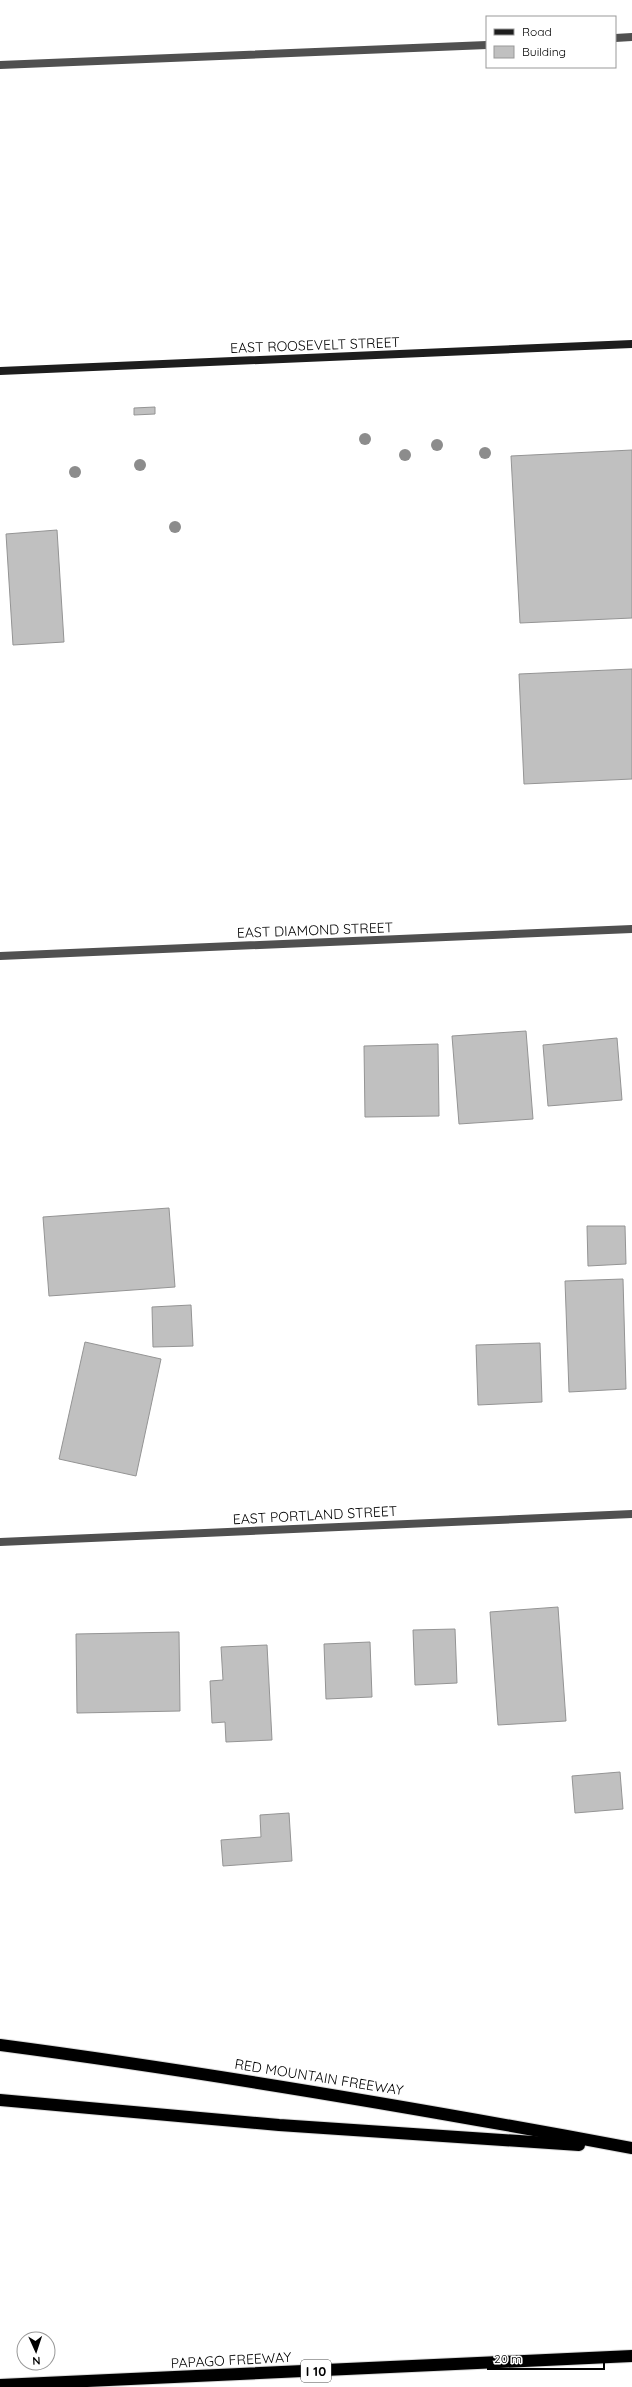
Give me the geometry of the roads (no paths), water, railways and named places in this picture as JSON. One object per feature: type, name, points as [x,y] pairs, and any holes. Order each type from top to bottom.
[{"type":"highway","name":"RED MOUNTAIN FREEWAY","points":[[0,2044],[126,2061],[358,2098],[632,2148]]},
{"type":"highway","points":[[0,2100],[279,2125],[632,2148]]},
{"type":"highway","name":"PAPAGO FREEWAY","points":[[0,2386],[632,2356]]},
{"type":"street","points":[[616,38],[632,37]]},
{"type":"street","points":[[0,65],[486,44]]},
{"type":"street","name":"EAST ROOSEVELT STREET","points":[[0,371],[632,344]]},
{"type":"street","name":"EAST DIAMOND STREET","points":[[0,956],[632,930]]},
{"type":"street","name":"EAST PORTLAND STREET","points":[[0,1542],[632,1514]]}]
